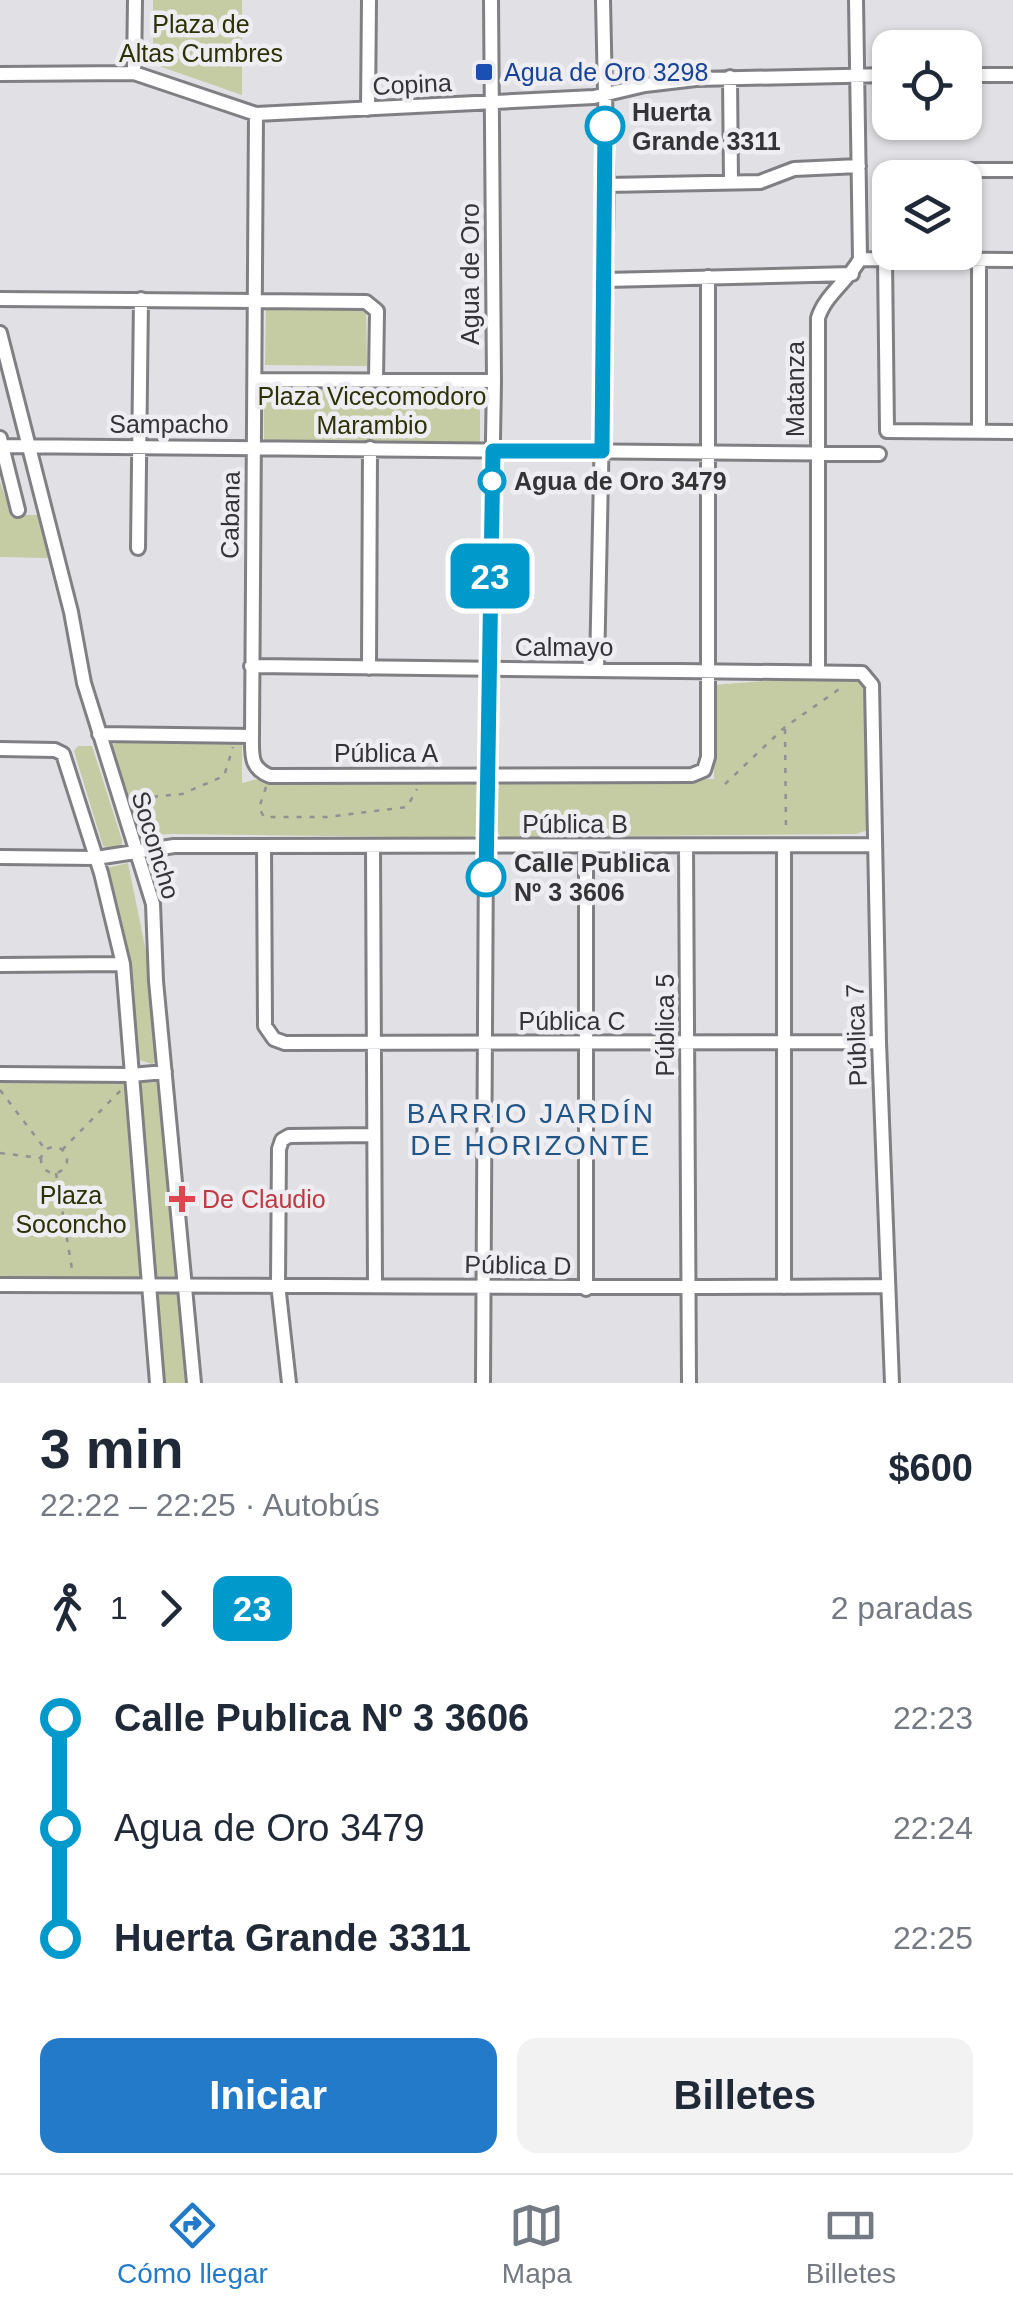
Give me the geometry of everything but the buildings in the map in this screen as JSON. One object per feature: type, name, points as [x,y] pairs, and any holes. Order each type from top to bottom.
[{"type":"street","points":[[134,73],[136,0]]},
{"type":"street","points":[[368,109],[369,0]]},
{"type":"street","name":"Agua de Oro","points":[[486,1044],[486,775],[494,382],[490,0]]},
{"type":"street","points":[[597,669],[606,185],[603,0]]},
{"type":"street","name":"Matanza","points":[[818,672],[818,318],[821,307],[852,274],[860,259],[856,0]]},
{"type":"street","name":"Copina","points":[[0,74],[134,73],[256,114],[604,96],[645,85],[730,77],[872,75]]},
{"type":"street","points":[[982,75],[1013,74]]},
{"type":"street","points":[[730,77],[731,182]]},
{"type":"street","name":"Cabana","points":[[252,736],[256,114]]},
{"type":"street","points":[[606,185],[760,182],[794,169],[858,166]]},
{"type":"street","points":[[982,170],[1013,170]]},
{"type":"street","points":[[860,259],[872,259]]},
{"type":"street","points":[[982,260],[1013,260]]},
{"type":"street","points":[[885,270],[886,431],[1013,432]]},
{"type":"street","points":[[978,270],[979,432]]},
{"type":"street","points":[[605,280],[852,274]]},
{"type":"street","points":[[708,277],[708,670]]},
{"type":"street","points":[[0,298],[366,302],[374,306],[376,380]]},
{"type":"street","points":[[138,548],[141,299]]},
{"type":"street","name":"Soconcho","points":[[0,333],[71,612],[84,683],[153,904],[194,1383]]},
{"type":"street","points":[[255,380],[494,382]]},
{"type":"street","points":[[1,444],[18,510]]},
{"type":"street","name":"Sampacho","points":[[1,444],[878,454]]},
{"type":"street","points":[[369,668],[370,448]]},
{"type":"street","name":"Calmayo","points":[[251,666],[862,673]]},
{"type":"street","name":"Pública A","points":[[270,776],[692,774],[704,770],[708,757],[708,670]]},
{"type":"street","name":"Pública 7","points":[[862,673],[872,685],[879,1042],[892,1383]]},
{"type":"street","points":[[99,734],[252,736],[252,759],[260,772],[270,776]]},
{"type":"street","points":[[0,750],[55,750],[63,754],[96,858],[123,964],[157,1383]]},
{"type":"street","points":[[784,1287],[785,838]]},
{"type":"street","name":"Pública B","points":[[0,857],[96,858],[174,846],[686,846],[785,838],[874,845]]},
{"type":"street","name":"Pública C","points":[[264,846],[267,1034],[285,1042],[879,1042]]},
{"type":"street","points":[[373,846],[375,1285]]},
{"type":"street","name":"Pública 5","points":[[686,846],[688,1383]]},
{"type":"street","points":[[586,847],[586,1289]]},
{"type":"street","points":[[0,965],[123,964]]},
{"type":"street","points":[[483,1383],[486,1044]]},
{"type":"street","points":[[0,1074],[131,1077],[165,1072]]},
{"type":"street","points":[[289,1383],[278,1284],[279,1148],[289,1136],[373,1135]]},
{"type":"street","name":"Pública D","points":[[0,1284],[586,1289],[887,1286]]},
{"type":"path","points":[[726,784],[785,727],[862,673]]},
{"type":"path","points":[[785,727],[785,838]]},
{"type":"path","points":[[140,798],[182,794],[224,776],[236,736]]},
{"type":"path","points":[[270,776],[259,808],[264,817],[327,817],[407,807],[426,775]]},
{"type":"path","points":[[62,1150],[131,1077]]},
{"type":"path","points":[[0,1090],[46,1150]]},
{"type":"path","points":[[41,1158],[46,1150],[62,1150],[67,1157],[66,1165],[56,1173]]},
{"type":"path","points":[[0,1153],[41,1158]]},
{"type":"path","points":[[41,1158],[45,1169],[56,1173]]},
{"type":"path","points":[[56,1173],[75,1285]]},
{"type":"green space","name":"Plaza de Altas Cumbres","points":[[153,0],[242,0],[242,95],[153,64]]},
{"type":"green space","points":[[266,305],[366,306],[367,366],[265,365]]},
{"type":"green space","name":"Plaza Vicecomodoro Marambio","points":[[264,380],[480,382],[480,442],[264,440]]},
{"type":"green space","points":[[0,481],[11,515],[41,515],[48,558],[0,557]]},
{"type":"green space","points":[[862,673],[866,690],[868,830],[856,834],[501,837],[497,831],[494,801],[502,781],[714,779],[714,685]]},
{"type":"green space","points":[[123,740],[242,740],[242,783],[270,776],[475,780],[479,787],[479,833],[471,838],[133,836],[110,746]]},
{"type":"green space","points":[[78,746],[92,746],[122,840],[122,845],[114,850],[103,846],[74,751]]},
{"type":"green space","points":[[128,863],[151,976],[158,1059],[152,1064],[136,1059],[129,959],[106,876],[107,868]]},
{"type":"green space","name":"Plaza Soconcho","points":[[0,1074],[131,1075],[148,1285],[0,1285]]},
{"type":"green space","points":[[159,1082],[183,1277],[155,1276],[137,1083]]},
{"type":"green space","points":[[182,1283],[192,1383],[164,1383],[156,1284]]},
{"type":"bus line","name":"23","points":[[486,877],[493,451],[602,451],[605,126]]},
{"type":"place","name":"Agua de Oro 3298","points":[[484,72]]},
{"type":"place","name":"Huerta Grande 3311","points":[[605,126]]},
{"type":"place","name":"Agua de Oro 3479","points":[[492,481]]},
{"type":"place","name":"Calle Publica Nº 3 3606","points":[[486,877]]},
{"type":"place","name":"De Claudio","points":[[182,1199]]},
{"type":"district","name":"BARRIO JARDÍN DE HORIZONTE","points":[[531,1129]]}]
